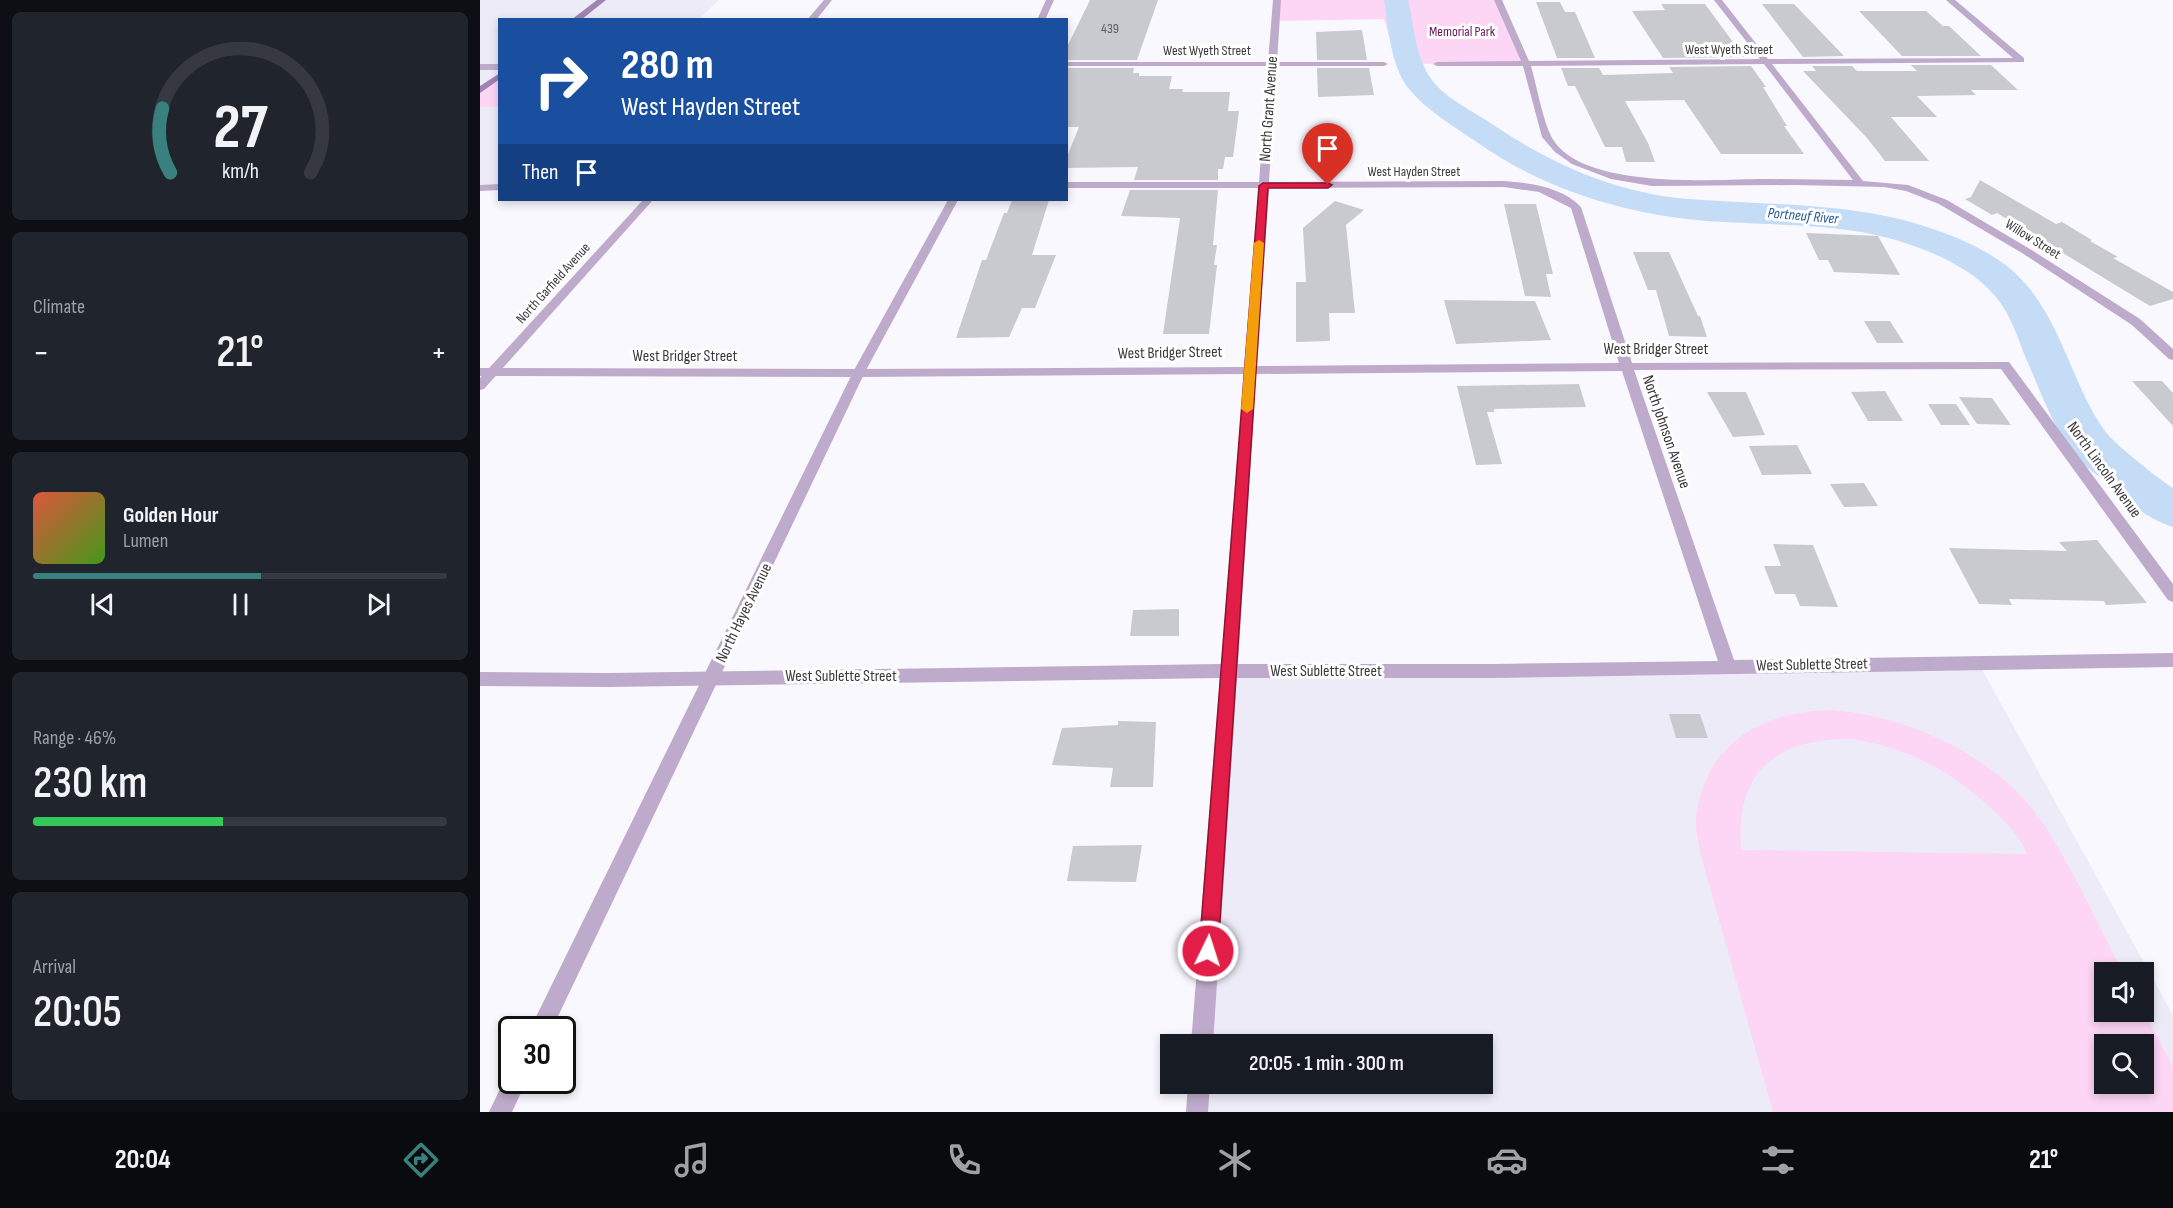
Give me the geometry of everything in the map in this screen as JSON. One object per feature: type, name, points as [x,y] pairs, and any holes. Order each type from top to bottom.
[{"type":"main road","points":[[578,18],[602,0]]},
{"type":"main road","points":[[480,90],[498,76]]},
{"type":"street","points":[[813,18],[828,0]]},
{"type":"street","points":[[1042,18],[1050,0]]},
{"type":"street","name":"North Grant Avenue","points":[[1203,1034],[1277,0]]},
{"type":"street","points":[[1498,0],[1526,63],[1547,137],[1558,150],[1575,162],[1614,177],[1652,183],[1860,183]]},
{"type":"street","points":[[1718,0],[1860,183]]},
{"type":"street","name":"West Wyeth Street","points":[[1437,64],[2021,60],[1950,0]]},
{"type":"street","name":"West Wyeth Street","points":[[1068,64],[1384,64]]},
{"type":"street","points":[[480,67],[498,67]]},
{"type":"street","name":"Willow Street","points":[[1860,183],[1908,188],[1943,202],[2026,251],[2136,322],[2173,356]]},
{"type":"street","name":"West Hayden Street","points":[[1068,185],[1504,184],[1536,186],[1562,196],[1576,207]]},
{"type":"street","points":[[480,188],[498,187]]},
{"type":"street","name":"North Garfield Avenue","points":[[480,386],[486,372],[647,201]]},
{"type":"street","name":"North Hayes Avenue","points":[[547,1016],[859,372],[952,201]]},
{"type":"street","name":"North Johnson Avenue","points":[[1576,207],[1626,365],[1728,667]]},
{"type":"street","name":"West Bridger Street","points":[[486,372],[2005,365]]},
{"type":"street","name":"North Lincoln Avenue","points":[[2005,365],[2173,596]]},
{"type":"street","name":"West Sublette Street","points":[[480,679],[609,680],[1229,671],[1494,671],[2173,660]]},
{"type":"street","points":[[500,1112],[509,1094]]},
{"type":"street","points":[[1197,1112],[1198,1094]]},
{"type":"shaded area","points":[[480,0],[719,0],[700,18],[498,18],[498,187],[480,188]]},
{"type":"shaded area","points":[[1978,662],[2144,962],[2094,962],[2094,1022],[2154,1022],[2154,981],[2173,1015],[2173,1112],[1197,1112],[1198,1094],[1493,1094],[1493,1034],[1203,1034],[1229,671]]},
{"type":"green space","name":"Memorial Park","points":[[1277,0],[1498,0],[1526,63],[1397,64],[1384,19],[1275,21]]},
{"type":"green space","points":[[498,76],[498,107],[480,107],[480,90]]},
{"type":"green space","points":[[1830,710],[1861,714],[1893,722],[1924,732],[1955,746],[2009,784],[2050,834],[2118,962],[2094,962],[2094,1022],[2150,1022],[2173,1067],[2173,1112],[1773,1112],[1700,852],[1696,815],[1704,786],[1714,765],[1727,748],[1744,734],[1762,724],[1783,717]],"holes":[[[1852,739],[1874,743],[1933,766],[1968,788],[2004,821],[2019,839],[2027,854],[1741,850],[1741,822],[1745,799],[1754,779],[1766,764],[1782,753],[1802,745],[1825,740]]]},
{"type":"building","points":[[1090,0],[1158,0],[1137,60],[1068,60],[1068,45]]},
{"type":"building","points":[[1536,2],[1560,2],[1565,12],[1575,12],[1595,58],[1557,58]]},
{"type":"building","points":[[1661,4],[1705,4],[1744,57],[1663,58],[1632,11],[1665,10]]},
{"type":"building","points":[[1762,4],[1794,4],[1844,56],[1803,57]]},
{"type":"building","points":[[1859,11],[1926,11],[1943,26],[1949,26],[1981,56],[1902,56]]},
{"type":"building","points":[[1362,30],[1367,60],[1317,60],[1316,32]]},
{"type":"building","points":[[1911,65],[1991,65],[2018,90],[1971,90],[1976,95],[1917,96],[1937,117],[1891,117],[1929,161],[1885,161],[1867,138],[1803,71],[1816,71],[1812,66],[1852,66],[1857,71],[1917,71]]},
{"type":"building","points":[[1751,66],[1766,87],[1763,87],[1787,126],[1784,126],[1804,154],[1721,154],[1684,100],[1625,101],[1648,143],[1655,162],[1626,162],[1622,147],[1605,147],[1575,86],[1568,86],[1561,68],[1599,68],[1603,75],[1673,73],[1669,67]]},
{"type":"building","points":[[1068,68],[1134,68],[1133,73],[1139,73],[1139,76],[1172,76],[1169,89],[1183,89],[1182,92],[1230,92],[1228,111],[1239,111],[1233,157],[1225,157],[1223,169],[1218,169],[1218,180],[1134,180],[1138,167],[1068,168],[1068,154],[1079,127],[1068,127]]},
{"type":"building","points":[[1317,68],[1369,68],[1374,95],[1318,97]]},
{"type":"building","points":[[1980,180],[2056,224],[2062,222],[2092,240],[2090,241],[2118,257],[2113,258],[2173,292],[2173,299],[2150,306],[1997,213],[1992,215],[1965,199],[1971,197]]},
{"type":"building","points":[[1130,190],[1218,190],[1213,245],[1217,245],[1214,265],[1217,265],[1209,334],[1163,334],[1180,218],[1121,216]]},
{"type":"building","points":[[1012,201],[1049,201],[1032,255],[1056,255],[1035,308],[1022,308],[1009,337],[956,338],[982,260],[986,260],[1004,213],[1007,213]]},
{"type":"building","points":[[1335,201],[1364,210],[1346,225],[1355,313],[1329,313],[1330,341],[1296,342],[1296,282],[1306,282],[1303,228]]},
{"type":"building","points":[[1504,204],[1536,204],[1553,274],[1546,274],[1551,297],[1525,296]]},
{"type":"building","points":[[1806,233],[1878,236],[1900,275],[1834,272],[1828,260],[1819,260]]},
{"type":"building","points":[[1633,252],[1669,252],[1700,316],[1707,337],[1669,336],[1656,290],[1648,290]]},
{"type":"building","points":[[1444,300],[1535,301],[1551,340],[1456,344]]},
{"type":"building","points":[[1864,321],[1890,321],[1904,343],[1877,343]]},
{"type":"building","points":[[2132,381],[2162,381],[2173,393],[2173,426]]},
{"type":"building","points":[[1579,384],[1586,407],[1494,409],[1494,412],[1487,412],[1502,464],[1476,465],[1457,386]]},
{"type":"building","points":[[1885,391],[1903,421],[1868,421],[1851,392]]},
{"type":"building","points":[[1707,392],[1746,392],[1765,435],[1733,437]]},
{"type":"building","points":[[1959,397],[1992,398],[2011,425],[1977,424]]},
{"type":"building","points":[[1928,404],[1956,404],[1970,425],[1941,425]]},
{"type":"building","points":[[1797,445],[1812,474],[1762,475],[1749,446]]},
{"type":"building","points":[[1864,483],[1878,506],[1844,507],[1830,484]]},
{"type":"building","points":[[2097,540],[2147,603],[2106,605],[2104,601],[2009,599],[2012,605],[1979,604],[1949,548],[2067,551],[2059,542]]},
{"type":"building","points":[[1773,544],[1813,545],[1838,607],[1800,606],[1795,594],[1775,594],[1764,566],[1781,566]]},
{"type":"building","points":[[1179,609],[1179,636],[1130,636],[1133,610]]},
{"type":"building","points":[[1669,714],[1700,714],[1708,738],[1676,738]]},
{"type":"building","points":[[1118,721],[1156,722],[1153,787],[1110,787],[1113,768],[1052,765],[1062,728],[1118,725]]},
{"type":"building","points":[[1142,845],[1136,882],[1067,881],[1073,846]]},
{"type":"waterway","name":"Portneuf River","points":[[1396,0],[1407,56],[1419,84],[1438,101],[1519,157],[1571,182],[1636,200],[1686,209],[1815,215],[1882,224],[1934,241],[1978,262],[2009,288],[2027,315],[2070,410],[2090,444],[2152,497],[2173,510]]},
{"type":"slow traffic","points":[[1247,409],[1259,243]]},
{"type":"route","points":[[1208,951],[1263,186],[1328,185]]}]
